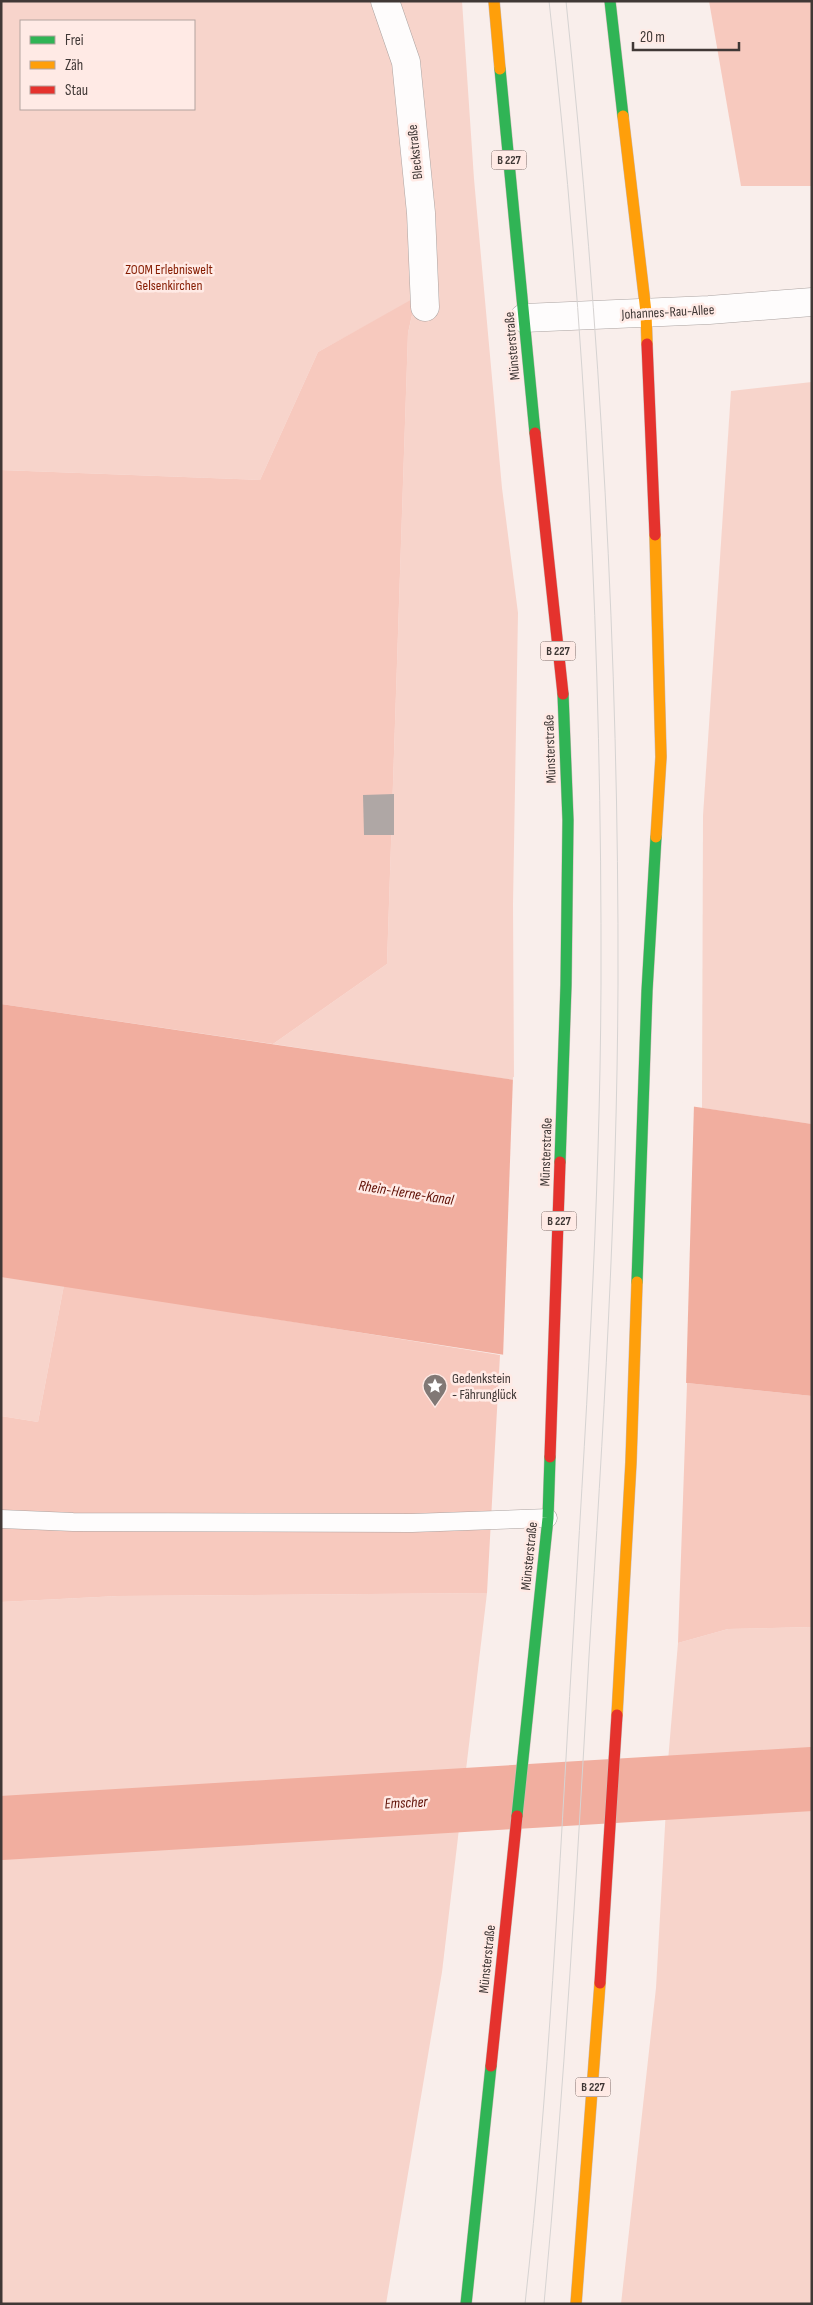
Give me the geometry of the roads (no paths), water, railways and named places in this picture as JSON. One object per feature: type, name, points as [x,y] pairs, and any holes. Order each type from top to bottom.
[{"type":"main road","name":"Münsterstraße","points":[[466,2304],[548,1518],[552,1457],[566,985],[568,820],[565,717],[494,1]]},
{"type":"main road","name":"B 227","points":[[576,2304],[609,1870],[631,1462],[647,991],[661,757],[653,466],[646,312],[610,1]]},
{"type":"street","name":"Bleckstraße","points":[[385,1],[406,62],[421,213],[425,307]]},
{"type":"street","name":"Johannes-Rau-Allee","points":[[524,318],[717,310],[812,302]]},
{"type":"lane","points":[[1,1519],[73,1522],[412,1523],[548,1518]]},
{"type":"water","name":"Rhein-Herne-Kanal","points":[[1,1004],[812,1124],[812,1396],[687,1383],[1,1277]]},
{"type":"water","points":[[812,1752],[812,1800],[666,1808],[668,1761]]},
{"type":"waterway","name":"Emscher","points":[[1,1828],[812,1779]]},
{"type":"tram line","points":[[525,2304],[547,2061],[582,1489],[595,1237],[601,985],[599,739],[589,492],[573,246],[549,1]]},
{"type":"tram line","points":[[544,2304],[570,1980],[604,1405],[615,1153],[618,985],[615,738],[605,492],[589,246],[566,1]]},
{"type":"place","name":"Gedenkstein - Fährunglück","points":[[435,1407]]},
{"type":"park label","name":"ZOOM Erlebniswelt Gelsenkirchen","points":[[169,278]]}]
